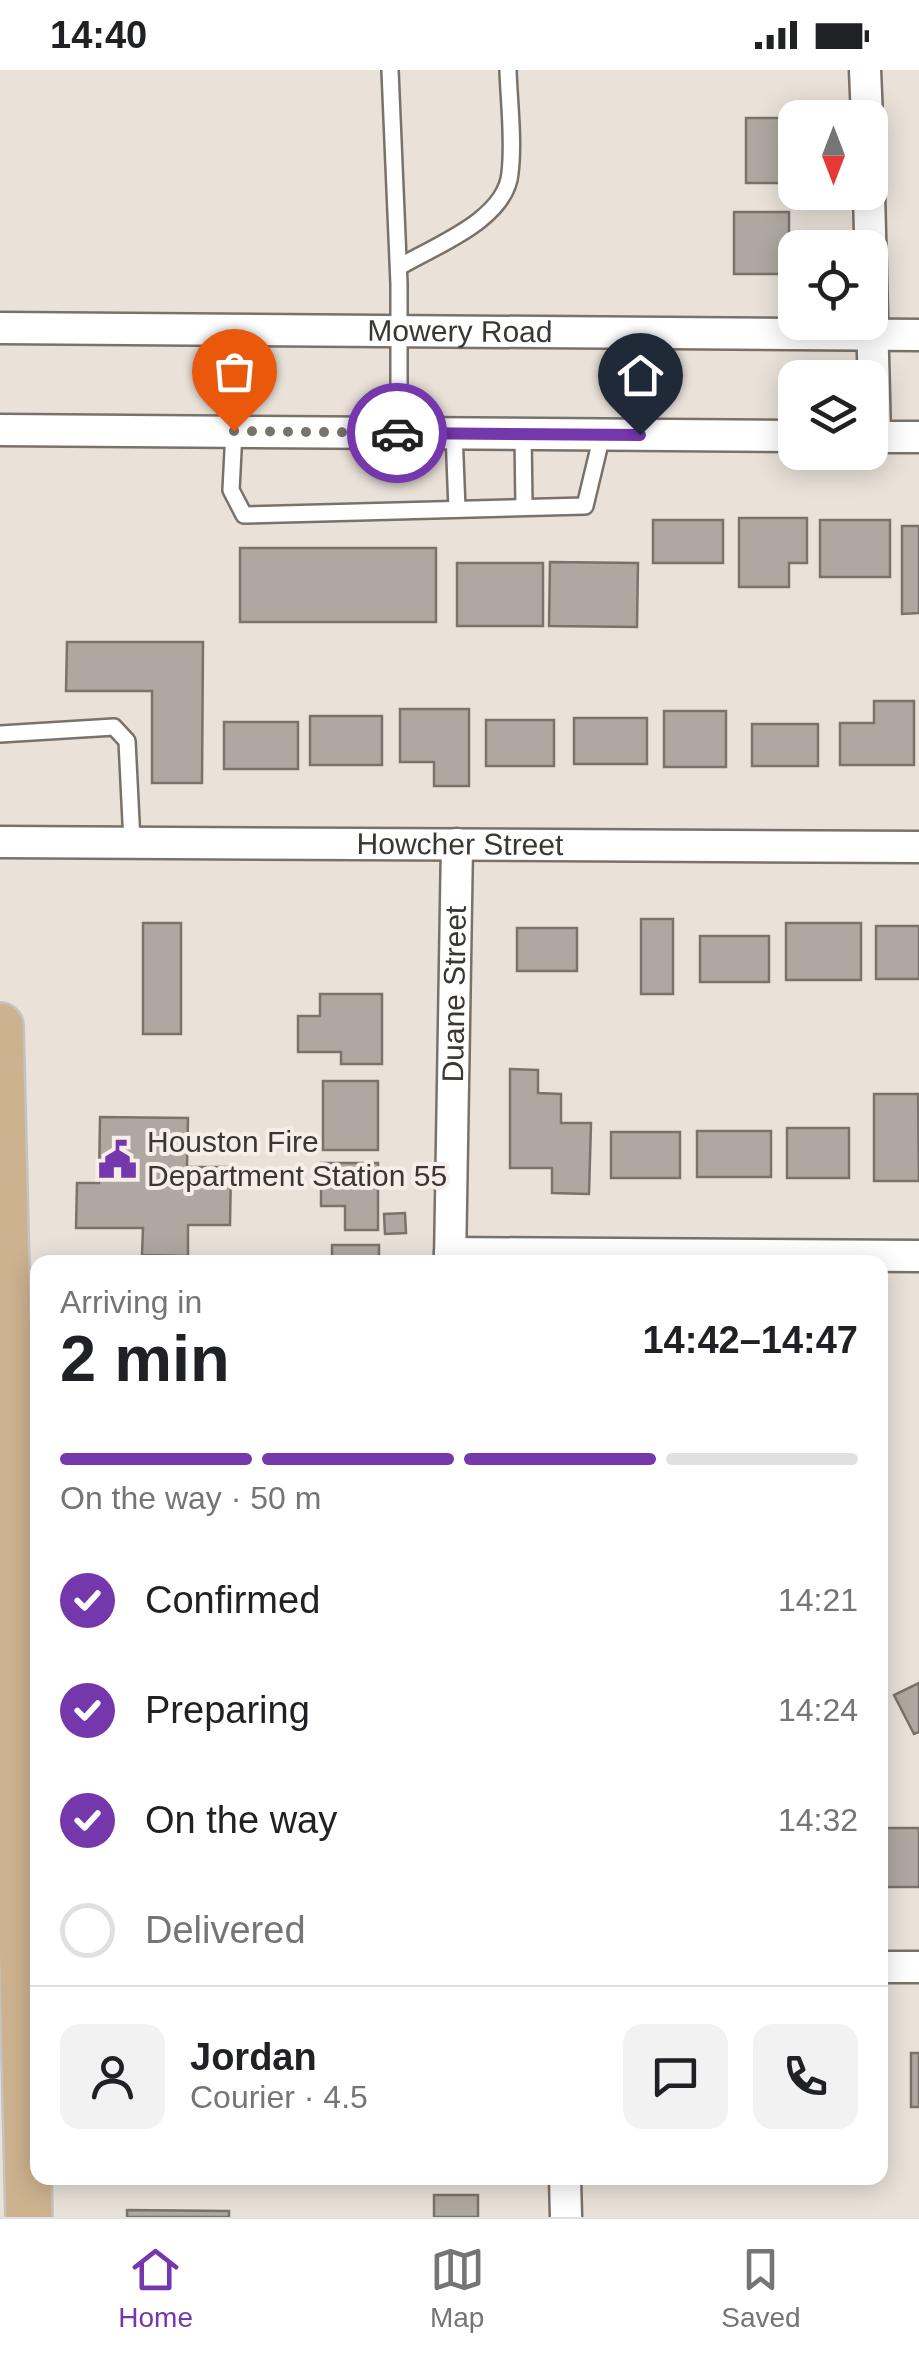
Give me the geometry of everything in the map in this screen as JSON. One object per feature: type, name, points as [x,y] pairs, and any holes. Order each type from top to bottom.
[{"type":"main road","points":[[0,1026],[4,1510],[29,2217]]},
{"type":"street","points":[[866,70],[867,100]]},
{"type":"street","name":"Mowery Road","points":[[0,328],[778,333]]},
{"type":"street","name":"Mowery Road","points":[[888,334],[919,335]]},
{"type":"street","points":[[0,430],[778,436]]},
{"type":"street","points":[[888,437],[919,437]]},
{"type":"street","name":"Howcher Street","points":[[0,842],[919,848]]},
{"type":"street","name":"Duane Street","points":[[450,1255],[457,844]]},
{"type":"street","points":[[888,1258],[919,1256]]},
{"type":"street","points":[[888,1967],[919,1968]]},
{"type":"street","points":[[565,2185],[566,2217]]},
{"type":"lane","points":[[390,70],[399,267],[400,433]]},
{"type":"lane","points":[[399,267],[480,218],[501,198],[510,176],[508,70]]},
{"type":"lane","points":[[234,431],[231,490],[244,515],[585,506],[602,434]]},
{"type":"lane","points":[[454,434],[457,509]]},
{"type":"lane","points":[[522,434],[524,507]]},
{"type":"lane","points":[[0,734],[114,728],[127,741],[132,842]]},
{"type":"building","points":[[746,118],[778,118],[778,183],[746,183]]},
{"type":"building","points":[[734,212],[789,212],[789,230],[778,230],[778,274],[734,274]]},
{"type":"building","points":[[739,518],[807,518],[807,563],[789,563],[789,587],[739,587]]},
{"type":"building","points":[[653,520],[723,520],[723,563],[653,563]]},
{"type":"building","points":[[820,520],[890,520],[890,577],[820,577]]},
{"type":"building","points":[[902,526],[919,526],[919,613],[902,614]]},
{"type":"building","points":[[240,548],[436,548],[436,622],[240,622]]},
{"type":"building","points":[[550,562],[638,563],[637,627],[549,626]]},
{"type":"building","points":[[457,563],[543,563],[543,626],[457,626]]},
{"type":"building","points":[[67,642],[203,642],[202,783],[152,783],[152,691],[66,691]]},
{"type":"building","points":[[874,701],[914,701],[914,765],[840,765],[840,723],[874,723]]},
{"type":"building","points":[[400,709],[469,709],[469,786],[434,786],[434,762],[400,762]]},
{"type":"building","points":[[664,711],[726,711],[726,767],[664,767]]},
{"type":"building","points":[[310,716],[382,716],[382,765],[310,765]]},
{"type":"building","points":[[574,718],[647,718],[647,764],[574,764]]},
{"type":"building","points":[[486,720],[554,720],[554,766],[486,766]]},
{"type":"building","points":[[224,722],[298,722],[298,769],[224,769]]},
{"type":"building","points":[[752,724],[818,724],[818,766],[752,766]]},
{"type":"building","points":[[641,919],[673,919],[673,994],[641,994]]},
{"type":"building","points":[[143,923],[181,923],[181,1034],[143,1034]]},
{"type":"building","points":[[786,923],[861,923],[861,980],[786,980]]},
{"type":"building","points":[[876,926],[919,926],[919,979],[876,979]]},
{"type":"building","points":[[517,928],[577,928],[577,971],[517,971]]},
{"type":"building","points":[[700,936],[769,936],[769,982],[700,982]]},
{"type":"building","points":[[320,994],[382,994],[382,1064],[341,1064],[341,1052],[298,1052],[298,1016],[320,1016]]},
{"type":"building","points":[[510,1069],[538,1070],[538,1093],[561,1094],[561,1123],[591,1123],[589,1194],[552,1193],[552,1168],[510,1168]]},
{"type":"building","points":[[323,1081],[378,1081],[378,1150],[323,1150]]},
{"type":"building","points":[[874,1094],[918,1094],[919,1181],[874,1181]]},
{"type":"building","points":[[100,1117],[188,1118],[187,1167],[231,1167],[230,1225],[188,1225],[188,1255],[142,1255],[143,1228],[76,1228],[77,1183],[99,1183]]},
{"type":"building","points":[[787,1128],[849,1128],[849,1178],[787,1178]]},
{"type":"building","points":[[697,1131],[771,1131],[771,1177],[697,1177]]},
{"type":"building","points":[[611,1132],[680,1132],[680,1178],[611,1178]]},
{"type":"building","points":[[321,1163],[378,1163],[378,1230],[345,1230],[345,1206],[321,1206]]},
{"type":"building","points":[[405,1213],[406,1233],[385,1234],[384,1214]]},
{"type":"building","points":[[332,1245],[379,1245],[379,1255],[332,1255]]},
{"type":"building","points":[[919,1683],[919,1732],[914,1734],[894,1695]]},
{"type":"building","points":[[888,1828],[919,1828],[919,1887],[888,1887]]},
{"type":"building","points":[[911,2053],[919,2053],[919,2107],[911,2107]]},
{"type":"building","points":[[434,2195],[478,2195],[478,2217],[434,2217]]},
{"type":"building","points":[[127,2210],[229,2211],[229,2217],[127,2217]]},
{"type":"way so far","points":[[234,431],[397,433]]},
{"type":"place","name":"Houston Fire Department Station 55","points":[[117,1159]]},
{"type":"route","points":[[397,433],[640,435]]}]
